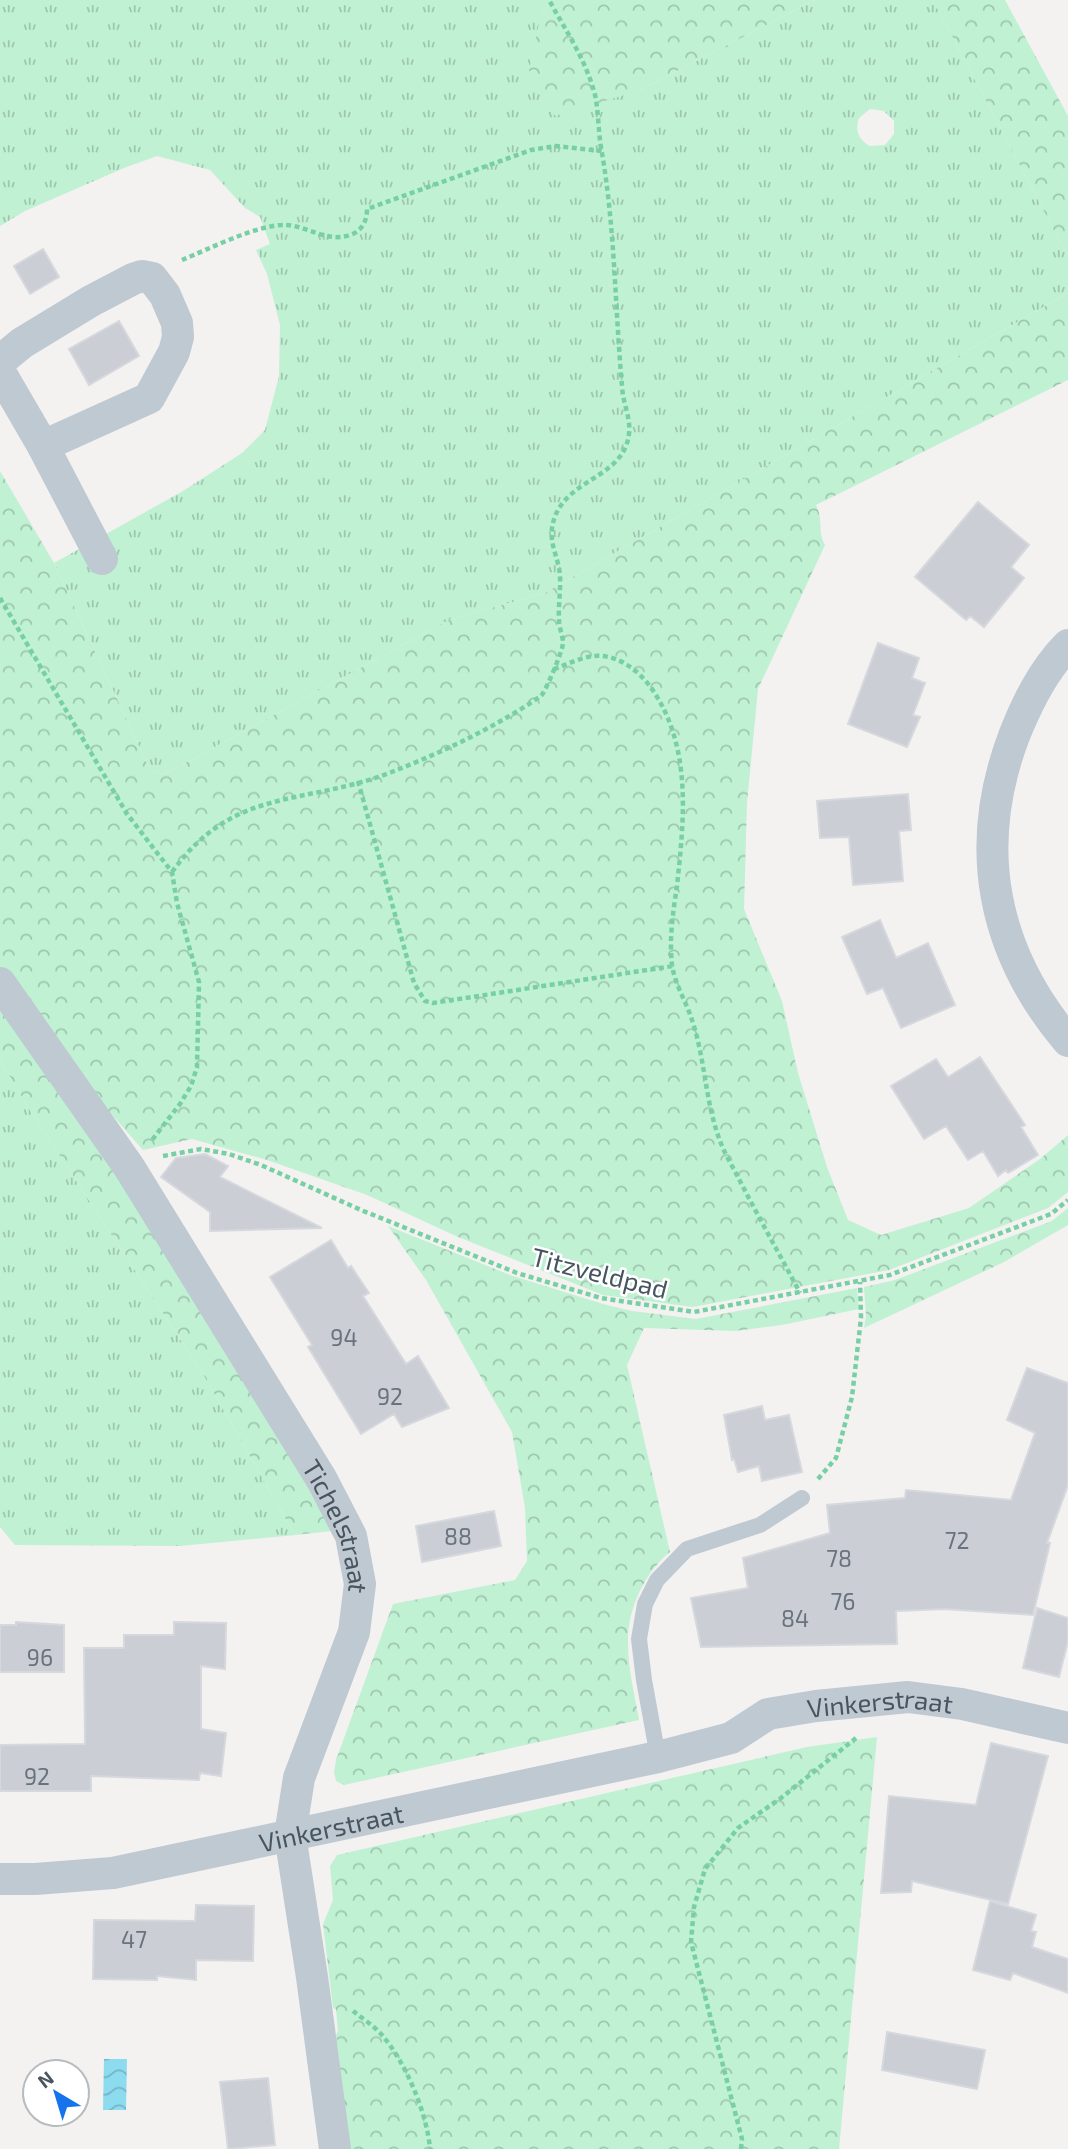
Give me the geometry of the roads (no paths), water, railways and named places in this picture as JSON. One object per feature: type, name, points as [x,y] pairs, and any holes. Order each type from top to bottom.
[{"type":"street","points":[[0,361],[91,301],[133,279],[142,276],[152,278],[165,295],[177,323],[178,337],[174,352],[149,398],[43,446]]},
{"type":"street","points":[[0,372],[43,446],[102,559]]},
{"type":"street","points":[[1068,645],[1056,657],[1025,708],[1003,766],[992,831],[992,859],[995,891],[1006,934],[1020,972],[1045,1013],[1068,1041]]},
{"type":"street","name":"Tichelstraat","points":[[0,983],[129,1167],[322,1480],[351,1536],[360,1584],[354,1632],[299,1778],[290,1835],[335,2149]]},
{"type":"street","name":"Vinkerstraat","points":[[0,1879],[36,1880],[113,1873],[658,1757],[731,1738],[768,1714],[816,1706],[908,1697],[961,1704],[1068,1728]]},
{"type":"lane","points":[[658,1757],[639,1639],[645,1604],[657,1580],[687,1549],[760,1525],[802,1498]]},
{"type":"water","points":[[104,2059],[127,2059],[126,2110],[103,2110]]}]
